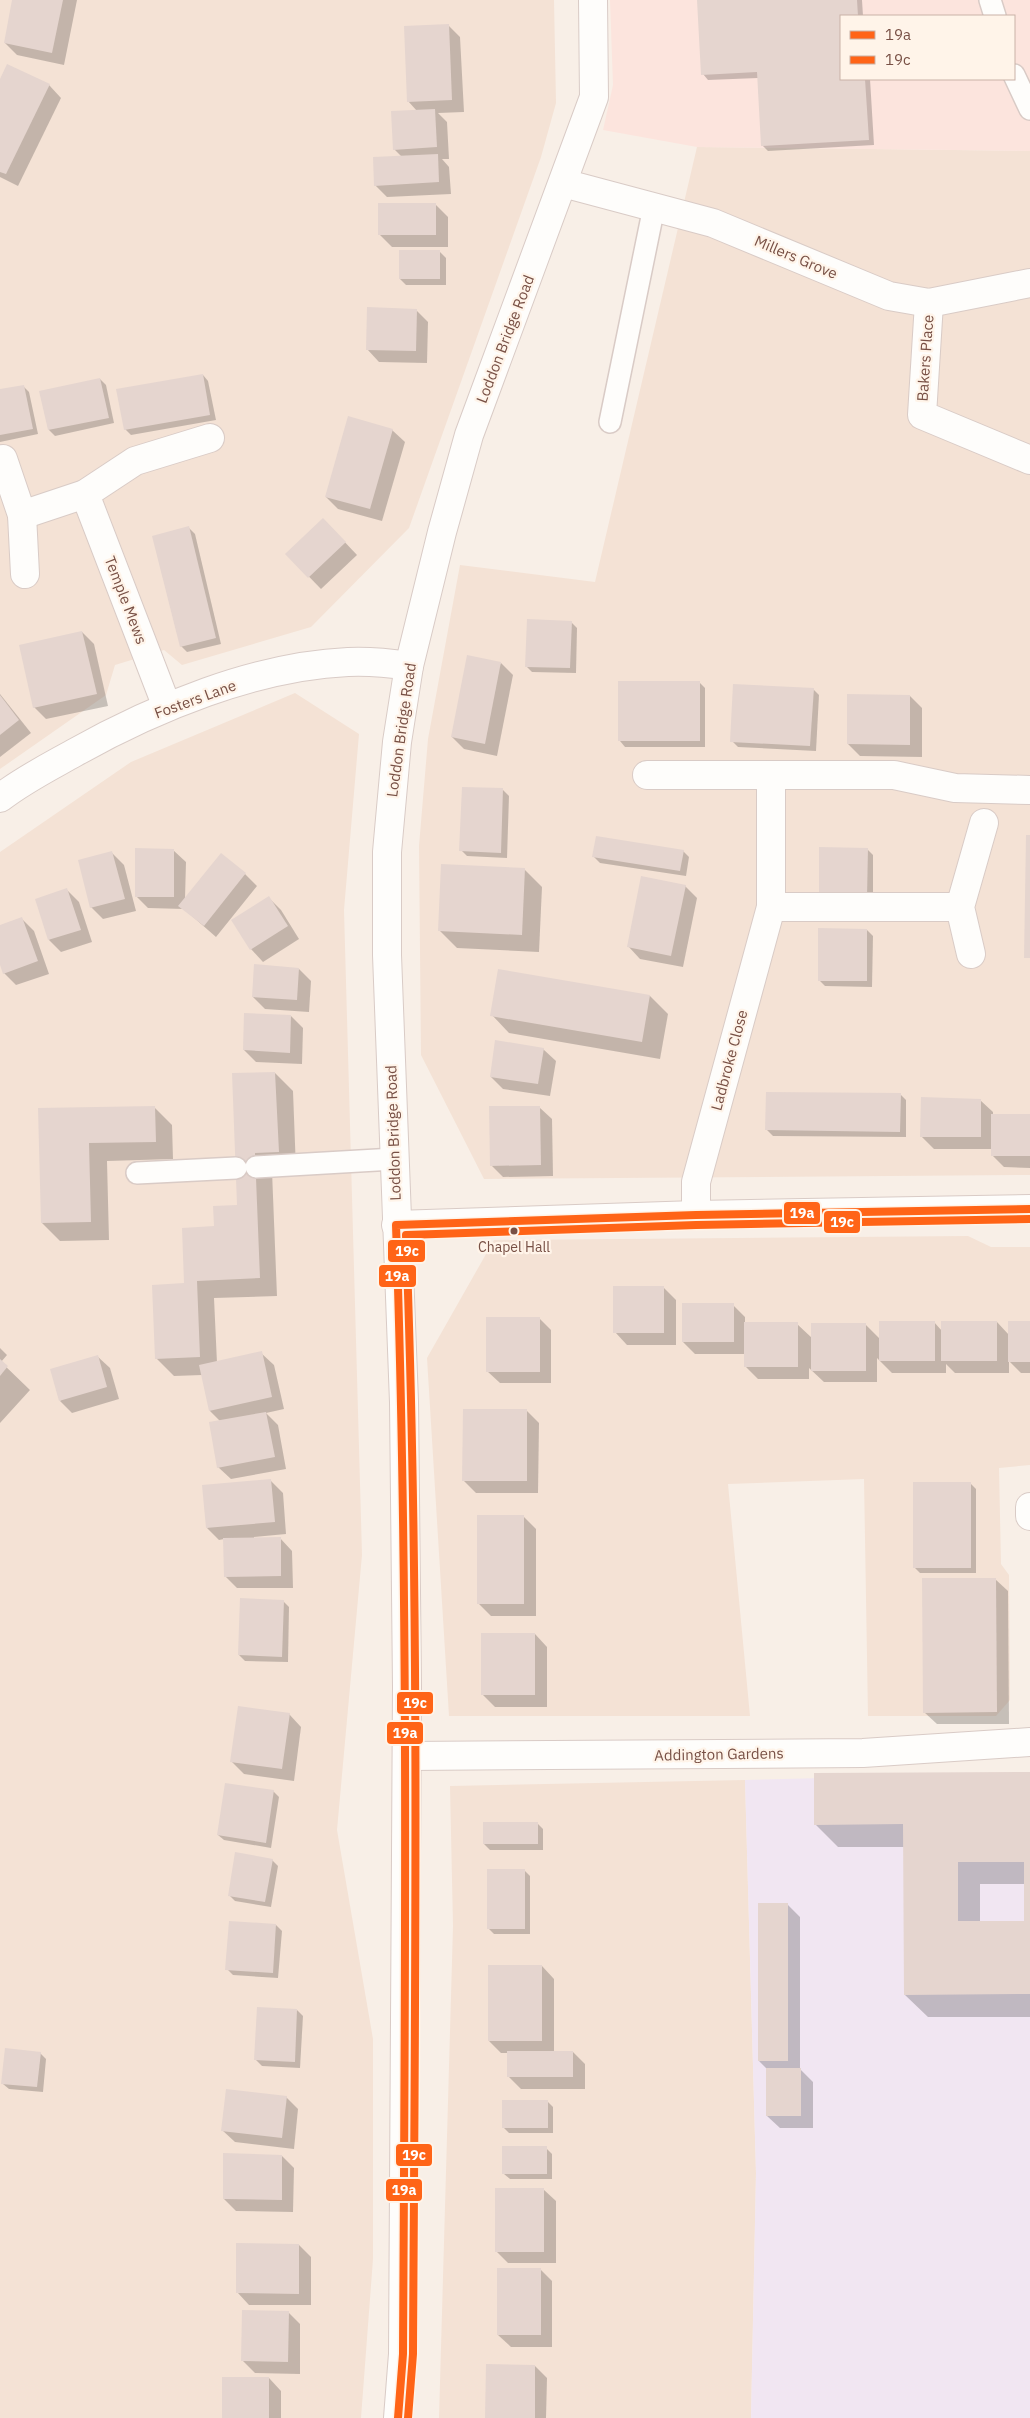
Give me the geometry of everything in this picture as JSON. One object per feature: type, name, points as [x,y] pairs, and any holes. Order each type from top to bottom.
[{"type":"street","name":"Loddon Bridge Road","points":[[398,2418],[403,2354],[407,1756],[404,1402],[387,955],[386,852],[397,742],[409,666],[469,435],[564,183],[594,97],[593,0]]},
{"type":"street","name":"Millers Grove","points":[[564,183],[713,223],[889,296],[929,303],[1030,284]]},
{"type":"street","name":"Bakers Place","points":[[929,303],[922,415],[1030,460]]},
{"type":"street","points":[[22,515],[85,494],[135,460],[210,438]]},
{"type":"street","points":[[2,459],[22,515],[25,574]]},
{"type":"street","name":"Temple Mews","points":[[85,494],[167,707]]},
{"type":"street","name":"Fosters Lane","points":[[0,798],[16,786],[103,737],[167,707],[209,691],[263,675],[316,665],[372,662],[409,666]]},
{"type":"street","points":[[647,775],[894,775],[955,788],[1030,790]]},
{"type":"street","name":"Ladbroke Close","points":[[696,1215],[696,1182],[770,907],[770,775]]},
{"type":"street","points":[[971,954],[960,907],[984,823]]},
{"type":"street","points":[[770,907],[960,907]]},
{"type":"street","points":[[396,1225],[696,1215],[1030,1209]]},
{"type":"street","points":[[1030,1506],[1030,1516]]},
{"type":"street","name":"Addington Gardens","points":[[407,1756],[863,1753],[1030,1742]]},
{"type":"lane","points":[[990,0],[995,15]]},
{"type":"lane","points":[[1015,77],[1030,109]]},
{"type":"lane","points":[[610,422],[654,207]]},
{"type":"lane","points":[[137,1173],[394,1159]]},
{"type":"shaded area","points":[[0,0],[554,0],[556,103],[541,157],[409,528],[311,627],[182,665],[164,650],[115,665],[106,695],[0,769]]},
{"type":"shaded area","points":[[610,0],[1030,0],[1030,151],[697,147],[603,130],[613,85]]},
{"type":"shaded area","points":[[697,147],[1030,151],[1030,1175],[484,1179],[421,1055],[419,846],[428,739],[460,565],[595,582]]},
{"type":"shaded area","points":[[295,693],[359,734],[344,910],[362,1555],[337,1830],[373,2039],[373,2259],[361,2418],[0,2418],[0,852],[131,762]]},
{"type":"shaded area","points":[[968,1236],[991,1247],[1030,1247],[1030,1465],[999,1468],[1001,1564],[1009,1575],[1010,1700],[996,1716],[868,1716],[864,1479],[728,1484],[750,1716],[449,1716],[427,1358],[494,1240]]},
{"type":"shaded area","points":[[1030,1773],[1030,2418],[751,2418],[756,2173],[745,1780]]},
{"type":"shaded area","points":[[745,1780],[756,2173],[751,2418],[439,2418],[453,1926],[450,1786]]},
{"type":"building","points":[[12,0],[63,0],[52,53],[4,43]]},
{"type":"building","points":[[697,0],[857,0],[858,15],[840,15],[840,80],[865,80],[869,140],[761,146],[757,72],[701,75]]},
{"type":"building","points":[[449,24],[452,100],[407,102],[404,26]]},
{"type":"building","points":[[7,64],[50,84],[6,174],[0,172],[0,79]]},
{"type":"building","points":[[435,109],[437,147],[393,150],[391,111]]},
{"type":"building","points":[[438,154],[439,182],[374,186],[373,157]]},
{"type":"building","points":[[378,203],[436,203],[436,235],[378,235]]},
{"type":"building","points":[[399,250],[440,250],[440,279],[399,279]]},
{"type":"building","points":[[367,307],[417,309],[416,351],[366,350]]},
{"type":"building","points":[[203,374],[210,415],[124,430],[116,389]]},
{"type":"building","points":[[100,378],[109,418],[48,430],[39,391]]},
{"type":"building","points":[[24,385],[33,429],[0,435],[0,389]]},
{"type":"building","points":[[348,416],[393,429],[370,509],[325,497]]},
{"type":"building","points":[[323,518],[346,542],[308,578],[285,554]]},
{"type":"building","points":[[189,526],[216,638],[180,647],[152,536]]},
{"type":"building","points":[[527,619],[572,621],[570,668],[525,667]]},
{"type":"building","points":[[82,631],[97,694],[33,708],[19,645]]},
{"type":"building","points":[[467,655],[501,662],[485,744],[451,737]]},
{"type":"building","points":[[618,681],[700,681],[700,741],[618,741]]},
{"type":"building","points":[[733,684],[814,688],[810,746],[730,742]]},
{"type":"building","points":[[847,694],[910,695],[910,745],[847,744]]},
{"type":"building","points":[[0,695],[19,720],[0,735]]},
{"type":"building","points":[[462,787],[503,788],[501,853],[459,851]]},
{"type":"building","points":[[1026,835],[1030,835],[1030,958],[1024,958]]},
{"type":"building","points":[[596,836],[684,850],[680,871],[592,857]]},
{"type":"building","points":[[819,847],[868,848],[867,897],[819,897]]},
{"type":"building","points":[[135,848],[174,849],[174,897],[135,897]]},
{"type":"building","points":[[112,851],[125,899],[90,908],[78,860]]},
{"type":"building","points":[[221,853],[246,873],[204,926],[178,906]]},
{"type":"building","points":[[441,864],[525,868],[522,935],[438,931]]},
{"type":"building","points":[[641,876],[686,885],[671,956],[627,947]]},
{"type":"building","points":[[67,888],[81,930],[48,940],[35,899]]},
{"type":"building","points":[[269,896],[288,926],[250,950],[231,920]]},
{"type":"building","points":[[22,917],[38,961],[3,974],[0,965],[0,925]]},
{"type":"building","points":[[818,928],[867,929],[867,981],[818,981]]},
{"type":"building","points":[[254,964],[299,968],[297,1000],[252,997]]},
{"type":"building","points":[[498,969],[650,995],[642,1042],[490,1016]]},
{"type":"building","points":[[244,1013],[291,1015],[290,1053],[243,1050]]},
{"type":"building","points":[[495,1040],[544,1048],[538,1084],[490,1077]]},
{"type":"building","points":[[275,1072],[279,1152],[255,1153],[260,1278],[197,1281],[200,1357],[155,1359],[152,1285],[184,1283],[182,1228],[214,1226],[213,1206],[237,1205],[232,1073]]},
{"type":"building","points":[[766,1092],[901,1093],[900,1132],[765,1130]]},
{"type":"building","points":[[921,1097],[981,1099],[981,1137],[920,1137]]},
{"type":"building","points":[[155,1106],[156,1142],[89,1143],[91,1222],[41,1223],[38,1108]]},
{"type":"building","points":[[489,1106],[540,1106],[541,1165],[490,1166]]},
{"type":"building","points":[[991,1114],[1030,1114],[1030,1156],[991,1156]]},
{"type":"building","points":[[613,1286],[664,1286],[664,1333],[613,1333]]},
{"type":"building","points":[[682,1303],[734,1303],[734,1342],[682,1342]]},
{"type":"building","points":[[486,1317],[540,1317],[540,1372],[486,1372]]},
{"type":"building","points":[[879,1321],[935,1321],[935,1361],[879,1361]]},
{"type":"building","points":[[941,1321],[997,1321],[997,1361],[941,1361]]},
{"type":"building","points":[[1008,1321],[1030,1321],[1030,1362],[1008,1362]]},
{"type":"building","points":[[744,1322],[798,1322],[798,1367],[744,1367]]},
{"type":"building","points":[[811,1323],[866,1323],[866,1371],[811,1371]]},
{"type":"building","points":[[262,1351],[272,1397],[209,1411],[199,1365]]},
{"type":"building","points":[[98,1355],[107,1387],[59,1401],[50,1369]]},
{"type":"building","points":[[0,1359],[8,1366],[0,1376]]},
{"type":"building","points":[[463,1409],[527,1409],[527,1481],[462,1481]]},
{"type":"building","points":[[266,1412],[275,1457],[217,1468],[209,1422]]},
{"type":"building","points":[[271,1479],[275,1522],[206,1528],[202,1485]]},
{"type":"building","points":[[913,1482],[971,1482],[971,1568],[913,1568]]},
{"type":"building","points":[[477,1515],[524,1515],[524,1604],[477,1604]]},
{"type":"building","points":[[281,1537],[281,1576],[224,1577],[223,1538]]},
{"type":"building","points":[[922,1578],[996,1578],[997,1712],[923,1713]]},
{"type":"building","points":[[240,1598],[284,1600],[282,1657],[238,1655]]},
{"type":"building","points":[[481,1633],[535,1633],[535,1695],[481,1695]]},
{"type":"building","points":[[238,1706],[290,1713],[282,1769],[230,1762]]},
{"type":"building","points":[[1030,1772],[1030,1994],[904,1995],[903,1824],[814,1825],[814,1773]],"holes":[[[958,1862],[1024,1862],[1024,1921],[958,1921]]]},
{"type":"building","points":[[225,1783],[274,1790],[266,1843],[217,1835]]},
{"type":"building","points":[[483,1822],[538,1822],[538,1844],[483,1844]]},
{"type":"building","points":[[235,1852],[273,1859],[265,1902],[228,1896]]},
{"type":"building","points":[[487,1869],[525,1869],[525,1929],[487,1929]]},
{"type":"building","points":[[758,1903],[788,1903],[788,2061],[758,2061]]},
{"type":"building","points":[[229,1921],[276,1924],[273,1973],[225,1970]]},
{"type":"building","points":[[488,1965],[542,1965],[542,2041],[488,2041]]},
{"type":"building","points":[[257,2007],[297,2009],[295,2062],[254,2060]]},
{"type":"building","points":[[5,2048],[41,2052],[37,2087],[1,2084]]},
{"type":"building","points":[[507,2051],[573,2051],[573,2077],[507,2077]]},
{"type":"building","points":[[766,2068],[801,2068],[801,2116],[766,2116]]},
{"type":"building","points":[[226,2089],[287,2096],[282,2138],[221,2131]]},
{"type":"building","points":[[502,2100],[548,2100],[548,2128],[502,2128]]},
{"type":"building","points":[[502,2146],[547,2146],[547,2174],[502,2174]]},
{"type":"building","points":[[223,2153],[282,2155],[282,2200],[223,2199]]},
{"type":"building","points":[[495,2188],[544,2188],[544,2252],[495,2252]]},
{"type":"building","points":[[236,2243],[299,2244],[299,2294],[236,2293]]},
{"type":"building","points":[[497,2268],[541,2268],[541,2335],[497,2335]]},
{"type":"building","points":[[242,2310],[289,2311],[288,2362],[241,2361]]},
{"type":"building","points":[[486,2364],[535,2365],[535,2418],[485,2418]]},
{"type":"building","points":[[222,2377],[269,2377],[269,2418],[222,2418]]},
{"type":"transit line","name":"19a","points":[[398,2418],[403,2354],[405,1790],[403,1507],[396,1225],[696,1215],[1030,1209]]},
{"type":"transit line","name":"19c","points":[[408,2418],[413,2354],[416,1794],[413,1515],[406,1235],[696,1225],[1030,1219]]},
{"type":"place","name":"Chapel Hall","points":[[514,1231]]}]
